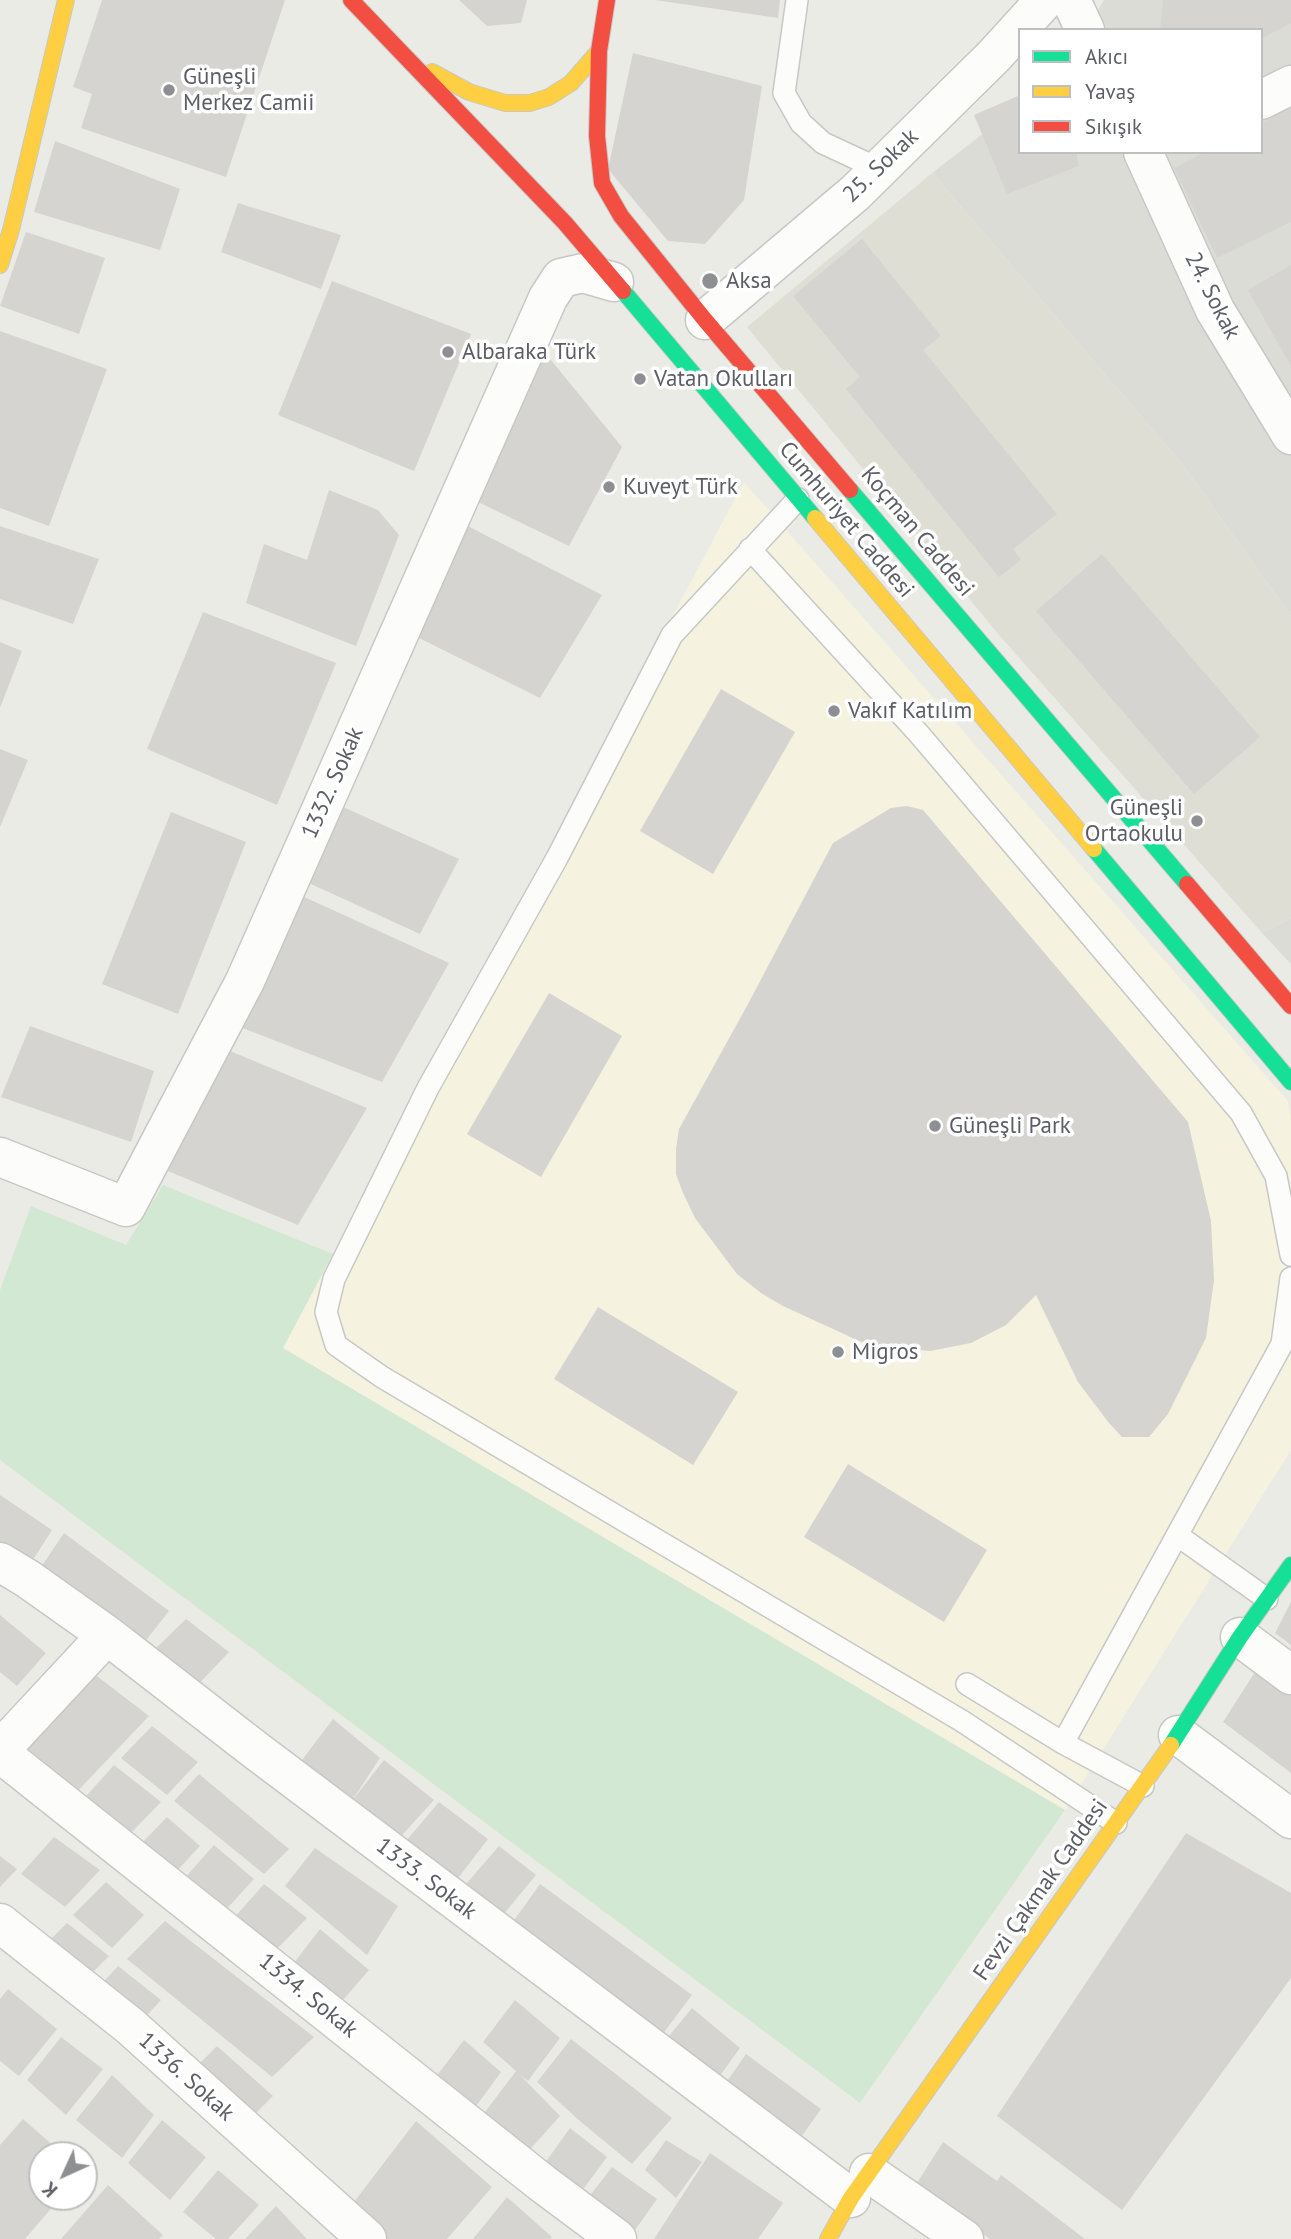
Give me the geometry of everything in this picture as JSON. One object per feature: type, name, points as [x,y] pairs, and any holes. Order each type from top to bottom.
[{"type":"main road","points":[[0,265],[12,230],[66,0]]},
{"type":"main road","name":"Cumhuriyet Caddesi","points":[[351,0],[565,223],[1291,1082]]},
{"type":"main road","name":"Koçman Caddesi","points":[[607,0],[599,51],[597,136],[602,183],[621,216],[705,320],[1291,1006]]},
{"type":"main road","points":[[409,60],[469,92],[505,103],[530,103],[549,97],[571,83],[599,51]]},
{"type":"main road","name":"Fevzi Çakmak Caddesi","points":[[828,2239],[860,2186],[1143,1786],[1240,1637],[1291,1566]]},
{"type":"street","name":"25. Sokak","points":[[1019,28],[1045,0]]},
{"type":"street","points":[[1071,0],[1084,28]]},
{"type":"street","name":"25. Sokak","points":[[705,320],[855,193],[1018,29]]},
{"type":"street","points":[[1263,99],[1291,85]]},
{"type":"street","name":"24. Sokak","points":[[1148,154],[1215,310],[1291,435]]},
{"type":"street","name":"1332. Sokak","points":[[0,1157],[126,1208],[245,981],[548,298],[561,278],[583,273],[614,282]]},
{"type":"street","name":"1333. Sokak","points":[[0,1562],[107,1635],[265,1758],[860,2186],[964,2239]]},
{"type":"street","points":[[0,1752],[107,1635]]},
{"type":"street","points":[[1240,1637],[1291,1675]]},
{"type":"street","points":[[1178,1735],[1291,1819]]},
{"type":"street","name":"1334. Sokak","points":[[0,1752],[542,2183],[617,2239]]},
{"type":"street","name":"1336. Sokak","points":[[0,1923],[130,2026],[366,2239]]},
{"type":"lane","points":[[797,0],[784,93],[801,123],[823,143],[879,169]]},
{"type":"lane","points":[[798,499],[671,635],[557,858],[428,1088],[334,1279],[326,1312],[336,1345],[382,1377],[962,1721],[1116,1823]]},
{"type":"lane","points":[[750,549],[919,734],[1241,1113],[1276,1176],[1291,1255]]},
{"type":"lane","points":[[1063,1743],[1282,1345],[1291,1278]]},
{"type":"lane","points":[[1177,1535],[1267,1599]]},
{"type":"lane","points":[[967,1684],[1063,1743],[1143,1786]]},
{"type":"shaded area","points":[[1104,0],[1291,0],[1291,616],[1183,465],[932,173],[1018,107],[1018,154],[1263,154],[1263,28],[1087,28]]},
{"type":"shaded area","points":[[932,173],[1183,465],[1291,616],[1291,918],[1262,933],[999,635],[747,327]]},
{"type":"shaded area","name":"Güneşli Park","points":[[744,482],[1288,1101],[1291,1118],[1291,1450],[1065,1810],[283,1348]]},
{"type":"shaded area","points":[[1291,918],[1291,964],[1262,933]]},
{"type":"green space","points":[[163,1185],[333,1254],[283,1348],[1065,1810],[860,2103],[0,1460],[0,1290],[31,1206],[126,1245]]},
{"type":"building","name":"Güneşli Merkez Camii","points":[[102,0],[285,0],[226,177],[81,128],[92,94],[73,87]]},
{"type":"building","points":[[459,0],[527,0],[521,23],[487,26]]},
{"type":"building","points":[[655,0],[780,0],[778,18]]},
{"type":"building","points":[[1163,0],[1291,0],[1291,23],[1263,38],[1263,28],[1160,28]]},
{"type":"building","points":[[633,53],[762,86],[744,200],[705,244],[668,241],[608,169]]},
{"type":"building","points":[[1018,96],[1018,154],[1076,154],[1079,166],[1007,194],[974,115]]},
{"type":"building","points":[[1291,108],[1291,222],[1217,258],[1174,168],[1201,154],[1263,154],[1263,122]]},
{"type":"building","points":[[55,141],[180,189],[160,250],[34,212]]},
{"type":"building","points":[[238,203],[341,235],[321,289],[221,252]]},
{"type":"building","points":[[26,232],[105,258],[79,334],[0,306]]},
{"type":"building","points":[[862,239],[941,336],[923,350],[1057,514],[1013,549],[1021,560],[999,577],[846,389],[860,377],[793,296]]},
{"type":"building","points":[[1291,265],[1291,366],[1248,290]]},
{"type":"building","points":[[332,281],[471,334],[414,471],[278,415]]},
{"type":"building","points":[[0,331],[107,369],[49,526],[0,508]]},
{"type":"building","points":[[551,360],[622,447],[569,546],[476,501],[533,363]]},
{"type":"building","points":[[329,490],[378,510],[399,535],[356,646],[246,603],[264,544],[307,560]]},
{"type":"building","points":[[460,522],[602,595],[540,698],[415,636]]},
{"type":"building","points":[[0,526],[99,559],[73,624],[0,599]]},
{"type":"building","points":[[1102,554],[1260,737],[1194,794],[1036,611]]},
{"type":"building","points":[[203,612],[336,663],[277,805],[147,749]]},
{"type":"building","points":[[0,642],[22,651],[0,708]]},
{"type":"building","points":[[721,689],[795,732],[713,874],[640,831]]},
{"type":"building","points":[[0,749],[28,760],[0,827]]},
{"type":"building","points":[[332,802],[459,859],[420,934],[300,879]]},
{"type":"building","name":"Güneşli Park","points":[[907,806],[923,810],[1188,1122],[1211,1221],[1214,1280],[1206,1338],[1168,1414],[1149,1437],[1122,1437],[1109,1423],[1078,1382],[1036,1295],[1006,1325],[971,1343],[930,1351],[868,1345],[783,1306],[737,1274],[695,1218],[683,1193],[676,1174],[679,1129],[833,843],[891,808]]},
{"type":"building","points":[[171,812],[246,842],[178,1014],[102,984]]},
{"type":"building","points":[[300,895],[449,963],[382,1082],[240,1027]]},
{"type":"building","points":[[549,993],[622,1036],[541,1177],[467,1134]]},
{"type":"building","points":[[30,1026],[154,1071],[131,1142],[1,1097]]},
{"type":"building","points":[[223,1048],[367,1108],[298,1225],[158,1167]]},
{"type":"building","points":[[598,1307],[738,1392],[693,1465],[554,1379]]},
{"type":"building","points":[[848,1464],[987,1550],[944,1622],[804,1537]]},
{"type":"building","points":[[0,1495],[52,1530],[29,1566],[0,1547]]},
{"type":"building","points":[[64,1533],[169,1611],[140,1648],[37,1573]]},
{"type":"building","points":[[1291,1602],[1291,1645],[1275,1633]]},
{"type":"building","points":[[0,1615],[46,1653],[17,1686],[0,1672]]},
{"type":"building","points":[[186,1619],[229,1652],[193,1690],[148,1656]]},
{"type":"building","points":[[1262,1661],[1291,1683],[1291,1773],[1223,1722]]},
{"type":"building","points":[[89,1670],[149,1716],[72,1797],[15,1750]]},
{"type":"building","points":[[333,1719],[380,1758],[351,1802],[384,1760],[434,1800],[394,1844],[296,1768]]},
{"type":"building","points":[[152,1726],[198,1762],[167,1795],[121,1758]]},
{"type":"building","points":[[114,1765],[161,1802],[126,1838],[80,1803]]},
{"type":"building","points":[[199,1774],[289,1849],[264,1874],[174,1801]]},
{"type":"building","points":[[439,1802],[488,1839],[452,1886],[400,1848]]},
{"type":"building","points":[[167,1817],[200,1846],[173,1875],[139,1846]]},
{"type":"building","points":[[1186,1833],[1291,1893],[1291,1978],[1122,2210],[997,2116]]},
{"type":"building","points":[[54,1837],[100,1870],[65,1907],[21,1874]]},
{"type":"building","points":[[214,1845],[254,1879],[223,1913],[183,1880]]},
{"type":"building","points":[[499,1846],[536,1875],[498,1921],[460,1891]]},
{"type":"building","points":[[315,1848],[398,1906],[367,1955],[285,1886]]},
{"type":"building","points":[[0,1856],[17,1869],[0,1887]]},
{"type":"building","points":[[106,1882],[144,1915],[112,1948],[73,1915]]},
{"type":"building","points":[[264,1884],[307,1918],[274,1952],[233,1919]]},
{"type":"building","points":[[540,1884],[692,1995],[659,2039],[510,1926]]},
{"type":"building","points":[[165,1921],[314,2037],[272,2077],[127,1959]]},
{"type":"building","points":[[67,1923],[109,1956],[85,1980],[44,1946]]},
{"type":"building","points":[[320,1929],[369,1970],[337,2007],[290,1968]]},
{"type":"building","points":[[118,1966],[161,2000],[139,2024],[97,1989]]},
{"type":"building","points":[[8,1989],[57,2029],[19,2076],[0,2061],[0,1999]]},
{"type":"building","points":[[515,2000],[560,2038],[528,2081],[520,2075],[560,2116],[526,2154],[482,2116],[516,2071],[483,2042]]},
{"type":"building","points":[[692,2008],[740,2048],[714,2084],[664,2042]]},
{"type":"building","points":[[61,2037],[103,2069],[66,2115],[27,2080]]},
{"type":"building","points":[[571,2039],[672,2118],[632,2164],[537,2082]]},
{"type":"building","points":[[464,2040],[501,2072],[471,2113],[432,2082]]},
{"type":"building","points":[[217,2046],[273,2096],[248,2121],[193,2070]]},
{"type":"building","points":[[746,2054],[821,2109],[797,2143],[723,2087]]},
{"type":"building","points":[[112,2075],[154,2115],[122,2158],[76,2120]]},
{"type":"building","points":[[23,2119],[48,2141],[28,2141],[28,2211],[49,2211],[25,2239],[0,2239],[0,2145]]},
{"type":"building","points":[[162,2120],[206,2157],[170,2200],[128,2163]]},
{"type":"building","points":[[416,2121],[492,2187],[447,2239],[377,2239],[347,2211]]},
{"type":"building","points":[[570,2128],[607,2157],[576,2199],[540,2170]]},
{"type":"building","points":[[666,2140],[702,2162],[676,2198],[645,2170]]},
{"type":"building","points":[[943,2142],[997,2181],[1001,2175],[1085,2239],[990,2239],[917,2183]]},
{"type":"building","points":[[710,2153],[783,2203],[758,2239],[654,2239]]},
{"type":"building","points":[[612,2167],[657,2199],[631,2236],[585,2202]]},
{"type":"building","points":[[218,2170],[259,2205],[228,2239],[216,2239],[183,2212]]},
{"type":"building","points":[[108,2185],[163,2235],[159,2239],[61,2239],[85,2211],[98,2211],[98,2196]]},
{"type":"building","points":[[507,2197],[552,2237],[473,2239]]},
{"type":"building","points":[[276,2206],[307,2239],[245,2239]]},
{"type":"traffic: fast","points":[[623,291],[815,518]]},
{"type":"traffic: fast","points":[[850,490],[1187,884]]},
{"type":"traffic: fast","points":[[1094,849],[1291,1082]]},
{"type":"traffic: fast","points":[[1171,1745],[1240,1637],[1291,1565]]},
{"type":"traffic: slow","points":[[0,265],[11,230],[66,0]]},
{"type":"traffic: slow","points":[[432,72],[469,92],[505,103],[530,103],[549,97],[571,83],[599,51]]},
{"type":"traffic: slow","points":[[815,518],[1094,849]]},
{"type":"traffic: slow","points":[[828,2239],[851,2198],[1171,1745]]},
{"type":"traffic: jam","points":[[351,0],[565,223],[623,291]]},
{"type":"traffic: jam","points":[[607,0],[599,51],[597,136],[602,183],[621,216],[705,320],[850,490]]},
{"type":"traffic: jam","points":[[1187,884],[1291,1006]]},
{"type":"place","name":"Güneşli Merkez Camii","points":[[169,90]]},
{"type":"place","name":"Aksa","points":[[710,281]]},
{"type":"place","name":"Albaraka Türk","points":[[448,352]]},
{"type":"place","name":"Vatan Okulları","points":[[640,379]]},
{"type":"place","name":"Kuveyt Türk","points":[[609,487]]},
{"type":"place","name":"Vakıf Katılım","points":[[834,711]]},
{"type":"place","name":"Güneşli Ortaokulu","points":[[1197,821]]},
{"type":"place","name":"Güneşli Park","points":[[935,1126]]},
{"type":"place","name":"Migros","points":[[838,1352]]}]
